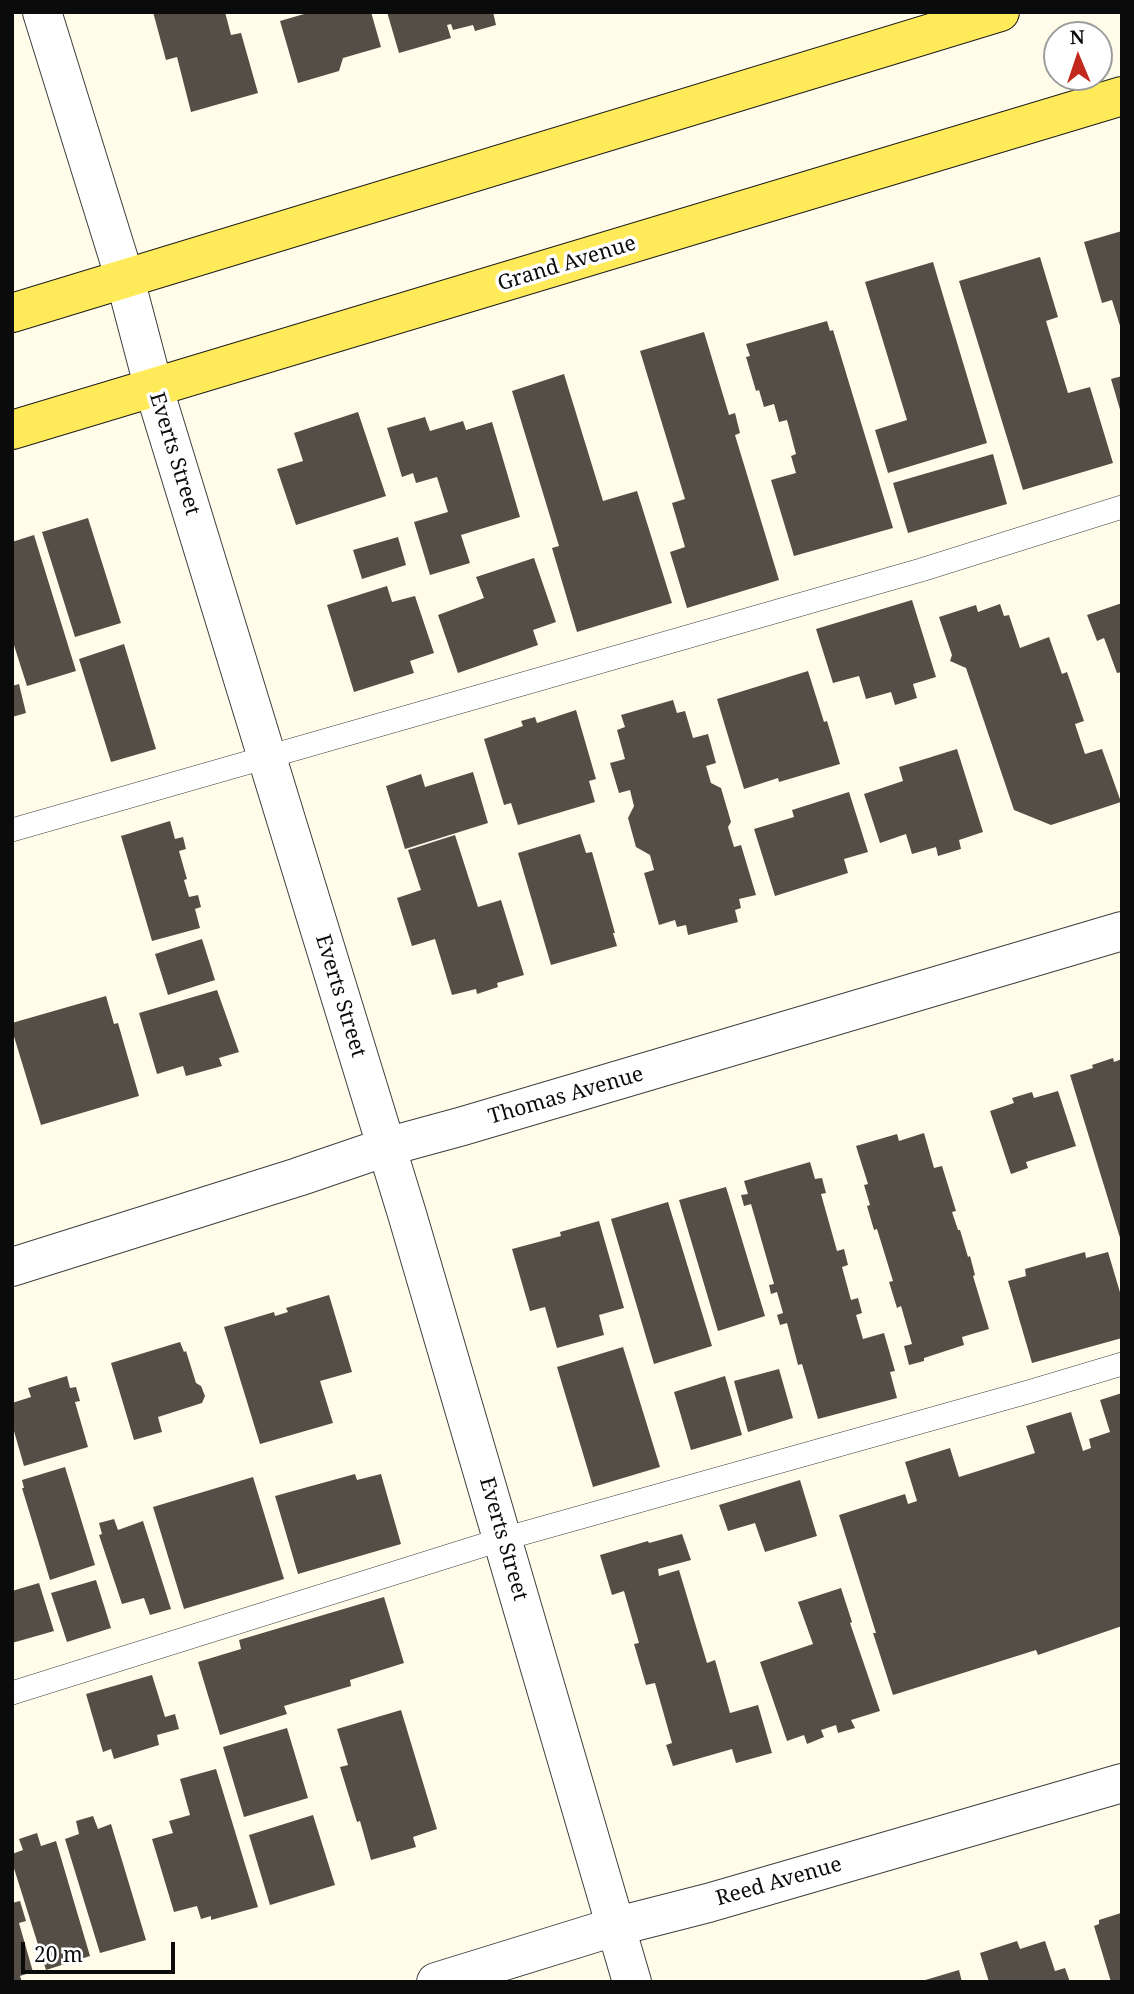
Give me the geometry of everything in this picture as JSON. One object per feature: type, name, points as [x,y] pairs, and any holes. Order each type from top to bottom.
[{"type":"main road","points":[[12,313],[1000,12]]},
{"type":"main road","name":"Grand Avenue","points":[[12,430],[1122,96]]},
{"type":"street","name":"Everts Street","points":[[42,12],[125,279],[154,389],[386,1147],[632,1982]]},
{"type":"street","name":"Thomas Avenue","points":[[12,1267],[309,1174],[386,1147],[1122,932]]},
{"type":"street","name":"Reed Avenue","points":[[436,1982],[614,1927],[708,1903],[1122,1783]]},
{"type":"lane","points":[[12,831],[920,570],[1122,507]]},
{"type":"lane","points":[[12,1693],[503,1539],[1122,1364]]},
{"type":"building","points":[[153,12],[225,12],[231,35],[241,33],[258,93],[191,112],[177,57],[166,60]]},
{"type":"building","points":[[311,12],[371,12],[381,47],[343,58],[339,71],[298,83],[280,21]]},
{"type":"building","points":[[387,12],[493,12],[496,25],[475,31],[473,25],[453,30],[451,24],[447,25],[451,38],[399,53]]},
{"type":"building","points":[[1122,231],[1121,329],[1112,300],[1102,303],[1084,242]]},
{"type":"building","points":[[1040,257],[1058,317],[1046,321],[1068,393],[1090,387],[1113,463],[1023,490],[959,281]]},
{"type":"building","points":[[933,262],[987,443],[888,473],[875,430],[907,420],[865,282]]},
{"type":"building","points":[[827,321],[830,331],[833,330],[893,528],[794,556],[771,480],[796,473],[791,456],[796,454],[787,420],[779,422],[774,404],[764,407],[759,390],[756,391],[746,357],[750,356],[746,344]]},
{"type":"building","points":[[704,332],[729,415],[735,413],[740,433],[735,435],[779,580],[687,608],[670,552],[685,547],[672,503],[685,499],[640,351]]},
{"type":"building","points":[[564,374],[603,501],[637,491],[672,603],[577,632],[552,548],[559,546],[512,391]]},
{"type":"building","points":[[1122,376],[1122,413],[1121,413],[1111,379]]},
{"type":"building","points":[[358,412],[386,496],[296,525],[277,469],[303,461],[294,433]]},
{"type":"building","points":[[425,417],[430,431],[463,421],[466,430],[492,422],[520,517],[461,535],[470,563],[430,575],[414,522],[448,512],[437,477],[416,483],[413,473],[402,477],[387,428]]},
{"type":"building","points":[[993,454],[1007,504],[908,533],[893,483]]},
{"type":"building","points":[[88,518],[121,623],[75,637],[42,532]]},
{"type":"building","points":[[34,535],[76,671],[27,686],[12,639],[12,542]]},
{"type":"building","points":[[398,537],[406,565],[362,579],[353,550]]},
{"type":"building","points":[[534,558],[556,622],[533,630],[538,645],[458,673],[438,615],[484,598],[476,577]]},
{"type":"building","points":[[387,586],[392,602],[415,596],[434,653],[410,661],[414,673],[354,692],[327,605]]},
{"type":"building","points":[[912,600],[936,677],[913,684],[917,698],[895,705],[891,692],[866,699],[859,676],[833,683],[816,629]]},
{"type":"building","points":[[1122,603],[1122,672],[1117,673],[1104,638],[1097,641],[1087,615]]},
{"type":"building","points":[[1000,604],[1004,616],[1009,615],[1020,648],[1049,637],[1062,674],[1067,672],[1084,721],[1075,724],[1085,754],[1102,749],[1121,802],[1051,825],[1014,810],[966,668],[950,661],[952,655],[939,617],[976,605],[978,612]]},
{"type":"building","points":[[124,644],[156,749],[111,762],[79,659]]},
{"type":"building","points":[[808,671],[840,764],[744,789],[717,699]]},
{"type":"building","points":[[19,684],[26,713],[12,717],[12,686]]},
{"type":"building","points":[[673,700],[677,713],[685,711],[693,738],[708,734],[716,763],[706,766],[711,783],[721,788],[731,822],[728,827],[734,847],[741,845],[756,895],[739,899],[741,908],[735,910],[738,922],[688,935],[686,925],[677,927],[675,920],[659,925],[644,873],[654,870],[650,855],[636,847],[628,818],[634,806],[630,790],[619,793],[610,763],[625,759],[617,730],[625,727],[621,715]]},
{"type":"building","points":[[576,710],[596,779],[589,781],[595,802],[518,825],[511,803],[504,805],[484,739],[523,726],[521,721],[535,717],[537,723]]},
{"type":"building","points":[[957,749],[983,832],[959,840],[961,849],[938,856],[936,847],[912,854],[906,834],[880,843],[864,794],[903,781],[899,767]]},
{"type":"building","points":[[473,772],[488,823],[405,849],[386,786],[421,774],[425,787]]},
{"type":"building","points":[[849,792],[868,852],[844,859],[848,873],[775,896],[754,829],[794,817],[792,810]]},
{"type":"building","points":[[170,821],[175,839],[183,837],[186,849],[179,851],[187,879],[184,880],[189,897],[198,895],[201,907],[195,909],[200,928],[152,941],[121,836]]},
{"type":"building","points":[[580,834],[586,853],[592,852],[617,946],[551,965],[518,853]]},
{"type":"building","points":[[455,835],[478,907],[501,900],[524,975],[497,983],[498,987],[477,994],[476,989],[452,995],[435,939],[412,946],[397,898],[421,890],[408,850]]},
{"type":"building","points":[[202,939],[215,980],[168,995],[155,954]]},
{"type":"building","points":[[217,990],[239,1052],[219,1058],[222,1066],[186,1076],[183,1066],[157,1074],[139,1013]]},
{"type":"building","points":[[106,996],[114,1024],[118,1023],[139,1096],[41,1125],[12,1023]]},
{"type":"building","points":[[1113,1058],[1114,1062],[1122,1059],[1121,1241],[1070,1075]]},
{"type":"building","points":[[1058,1091],[1076,1146],[1026,1162],[1028,1168],[1011,1174],[990,1111],[1014,1103],[1012,1098],[1032,1092],[1034,1098]]},
{"type":"building","points":[[924,1133],[934,1168],[942,1166],[956,1211],[952,1212],[968,1257],[970,1256],[975,1275],[973,1276],[989,1329],[962,1337],[964,1345],[909,1365],[904,1346],[912,1344],[901,1306],[897,1308],[889,1282],[893,1281],[867,1206],[870,1205],[864,1185],[868,1184],[856,1146],[897,1134],[899,1141]]},
{"type":"building","points":[[810,1162],[815,1179],[822,1178],[826,1193],[821,1194],[837,1251],[844,1249],[848,1265],[842,1267],[851,1300],[858,1298],[862,1313],[856,1315],[863,1339],[884,1333],[895,1371],[890,1372],[897,1398],[818,1419],[802,1364],[798,1365],[787,1323],[780,1325],[777,1315],[783,1313],[777,1292],[771,1294],[769,1285],[774,1284],[751,1204],[744,1206],[741,1195],[748,1194],[744,1181]]},
{"type":"building","points":[[726,1187],[765,1316],[718,1331],[679,1200]]},
{"type":"building","points":[[668,1202],[712,1346],[654,1364],[611,1219]]},
{"type":"building","points":[[599,1221],[624,1308],[599,1315],[604,1335],[557,1348],[545,1307],[530,1311],[512,1249],[561,1236],[560,1232]]},
{"type":"building","points":[[1085,1252],[1086,1258],[1108,1252],[1122,1299],[1122,1338],[1032,1363],[1008,1281],[1026,1276],[1025,1269]]},
{"type":"building","points":[[329,1295],[352,1372],[320,1381],[333,1423],[260,1444],[224,1327],[274,1312],[275,1316],[288,1312],[286,1308]]},
{"type":"building","points":[[180,1342],[184,1352],[186,1351],[196,1383],[201,1386],[205,1396],[202,1403],[158,1417],[162,1432],[134,1440],[111,1363]]},
{"type":"building","points":[[623,1347],[660,1467],[593,1487],[557,1367]]},
{"type":"building","points":[[779,1369],[793,1418],[748,1432],[734,1381]]},
{"type":"building","points":[[67,1376],[70,1388],[76,1387],[80,1401],[75,1402],[88,1447],[24,1466],[12,1424],[12,1403],[31,1397],[28,1388]]},
{"type":"building","points":[[725,1376],[742,1435],[691,1450],[674,1392]]},
{"type":"building","points":[[1122,1393],[1122,1626],[1038,1655],[1036,1650],[893,1695],[839,1515],[905,1494],[908,1504],[917,1501],[905,1462],[950,1448],[959,1477],[1035,1453],[1026,1426],[1071,1412],[1083,1451],[1091,1448],[1089,1439],[1110,1432],[1100,1400]]},
{"type":"building","points":[[65,1467],[95,1565],[50,1580],[22,1488],[22,1480]]},
{"type":"building","points":[[355,1474],[357,1480],[381,1474],[401,1544],[298,1574],[275,1496]]},
{"type":"building","points":[[253,1477],[284,1579],[184,1609],[153,1507]]},
{"type":"building","points":[[800,1480],[817,1536],[765,1552],[755,1523],[728,1531],[719,1505]]},
{"type":"building","points":[[114,1519],[118,1530],[143,1521],[171,1609],[150,1615],[144,1598],[122,1604],[99,1535],[102,1534],[99,1523]]},
{"type":"building","points":[[682,1534],[691,1560],[658,1569],[659,1576],[679,1570],[707,1663],[715,1660],[730,1713],[758,1705],[772,1753],[736,1763],[732,1749],[673,1766],[666,1745],[672,1743],[655,1683],[646,1685],[634,1644],[639,1643],[624,1591],[612,1595],[600,1555]]},
{"type":"building","points":[[96,1580],[111,1628],[67,1642],[51,1593]]},
{"type":"building","points":[[39,1583],[54,1631],[12,1643],[12,1591]]},
{"type":"building","points":[[841,1588],[880,1711],[851,1720],[855,1728],[838,1733],[836,1725],[821,1730],[824,1737],[807,1744],[804,1735],[787,1741],[760,1662],[813,1644],[798,1602]]},
{"type":"building","points":[[384,1597],[404,1663],[350,1680],[351,1686],[284,1706],[287,1714],[220,1735],[198,1662],[241,1649],[239,1640]]},
{"type":"building","points":[[152,1675],[165,1717],[175,1714],[179,1729],[157,1735],[159,1745],[114,1759],[111,1749],[103,1752],[86,1694]]},
{"type":"building","points":[[401,1710],[437,1829],[413,1837],[416,1847],[371,1860],[340,1767],[348,1765],[337,1729]]},
{"type":"building","points":[[287,1728],[308,1798],[244,1817],[223,1747]]},
{"type":"building","points":[[216,1769],[258,1907],[211,1920],[211,1916],[201,1919],[197,1906],[174,1912],[152,1839],[173,1833],[169,1821],[190,1815],[180,1779]]},
{"type":"building","points":[[313,1815],[335,1885],[270,1905],[249,1835]]},
{"type":"building","points":[[93,1816],[98,1829],[111,1824],[146,1940],[100,1953],[65,1839],[79,1834],[76,1821]]},
{"type":"building","points":[[37,1833],[41,1846],[56,1841],[90,1956],[46,1970],[12,1862],[12,1854],[23,1850],[19,1839]]},
{"type":"building","points":[[20,1901],[26,1921],[19,1923],[33,1972],[20,1976],[22,1982],[12,1982],[12,1903]]},
{"type":"building","points":[[1121,1913],[1122,1982],[1111,1982],[1094,1926],[1099,1924],[1099,1920]]},
{"type":"building","points":[[1017,1941],[1020,1949],[1045,1941],[1055,1971],[1065,1968],[1070,1982],[989,1982],[980,1953]]},
{"type":"building","points":[[959,1970],[962,1982],[922,1982],[922,1981]]}]
